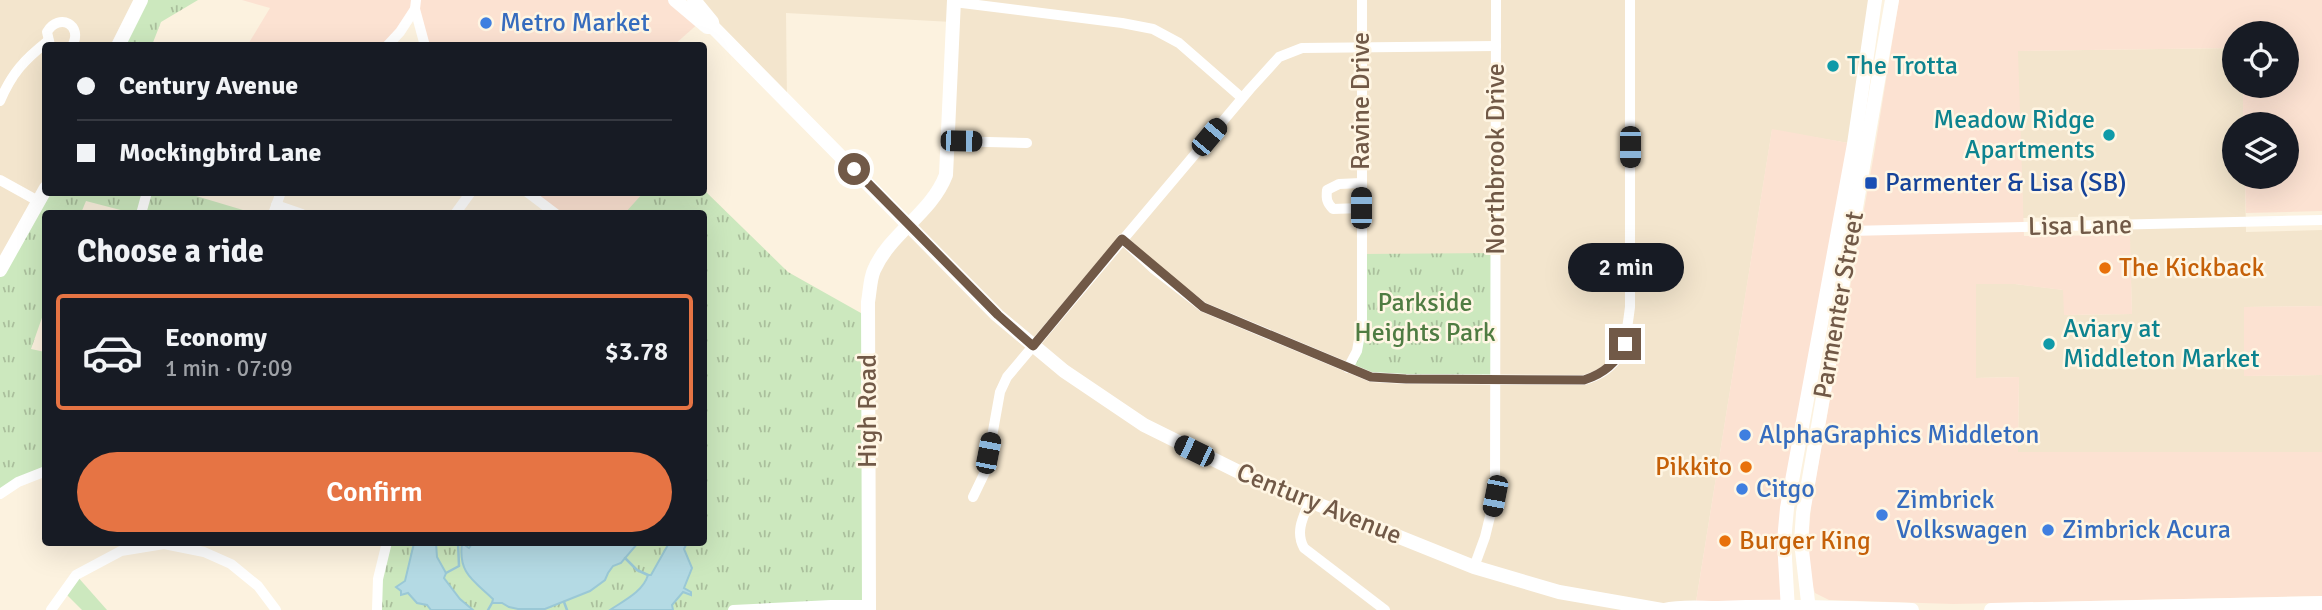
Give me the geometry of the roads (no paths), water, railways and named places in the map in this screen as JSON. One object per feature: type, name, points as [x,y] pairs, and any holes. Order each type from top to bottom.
[{"type":"street","points":[[120,42],[141,0]]},
{"type":"street","name":"Century Avenue","points":[[675,0],[707,27],[713,27]]},
{"type":"street","name":"Century Avenue","points":[[694,0],[713,27],[998,315],[1093,392],[1153,430],[1215,462],[1474,567],[1559,592],[1663,610],[1678,607],[1912,610]]},
{"type":"street","name":"Ravine Drive","points":[[1348,368],[1357,351],[1362,323],[1362,0]]},
{"type":"street","name":"Northbrook Drive","points":[[1474,567],[1495,496],[1496,0]]},
{"type":"street","points":[[1122,239],[1203,307],[1375,378],[1590,378],[1606,370],[1618,359],[1624,348],[1630,307],[1630,0]]},
{"type":"street","name":"Parmenter Street","points":[[1808,608],[1801,542],[1803,513],[1845,230],[1854,144],[1875,0]]},
{"type":"street","name":"Parmenter Street","points":[[1788,608],[1785,524],[1892,0]]},
{"type":"street","points":[[954,1],[1153,29],[1179,43],[1242,98]]},
{"type":"street","name":"High Road","points":[[869,608],[868,302],[872,279],[881,257],[941,189],[946,175],[954,1]]},
{"type":"street","points":[[391,42],[400,32],[415,4]]},
{"type":"street","points":[[415,4],[424,42]]},
{"type":"street","points":[[49,42],[49,28],[56,23],[65,22],[75,31],[74,42]]},
{"type":"street","points":[[973,496],[986,470],[1000,392],[1007,377],[1279,57],[1302,48],[1496,46]]},
{"type":"street","points":[[0,101],[7,84],[23,60],[42,48]]},
{"type":"street","points":[[948,141],[1027,142]]},
{"type":"street","points":[[0,180],[42,195],[0,270]]},
{"type":"street","points":[[1361,183],[1333,186],[1327,190],[1326,197],[1333,209],[1361,208]]},
{"type":"street","points":[[532,196],[551,210]]},
{"type":"street","name":"Lisa Lane","points":[[1845,230],[2322,220]]},
{"type":"street","points":[[0,494],[18,482],[42,473]]},
{"type":"street","points":[[1310,501],[1298,535],[1304,548],[1385,610]]},
{"type":"street","points":[[51,610],[76,575],[121,551],[151,546]]},
{"type":"street","points":[[173,546],[204,552],[230,564],[258,586],[276,610]]},
{"type":"street","points":[[377,610],[378,579],[386,546]]},
{"type":"street","points":[[1991,610],[2322,603]]},
{"type":"street","points":[[733,610],[831,604],[869,608]]},
{"type":"water","points":[[413,546],[436,546],[437,557],[446,573],[444,578],[460,599],[473,610],[431,610],[427,605],[417,603],[408,593],[401,595],[401,591],[396,587],[405,581]]},
{"type":"water","points":[[462,546],[635,546],[621,563],[613,566],[605,580],[590,591],[545,609],[518,609],[502,603],[492,603],[493,599],[473,581],[462,562]]},
{"type":"water","points":[[667,546],[686,546],[684,549],[692,568],[684,588],[691,592],[691,595],[683,592],[672,605],[673,610],[610,610],[632,595],[642,586],[648,575],[651,575]]},
{"type":"waterway","points":[[446,573],[459,566],[458,546]]},
{"type":"waterway","points":[[625,558],[637,570],[648,575]]},
{"type":"waterway","points":[[564,602],[567,610]]},
{"type":"waterway","points":[[488,610],[492,603]]},
{"type":"place","name":"Metro Market","points":[[486,23]]},
{"type":"place","name":"The Trotta","points":[[1833,66]]},
{"type":"place","name":"Meadow Ridge Apartments","points":[[2109,135]]},
{"type":"place","name":"Parmenter & Lisa (SB)","points":[[1871,183]]},
{"type":"place","name":"The Kickback","points":[[2105,268]]},
{"type":"place","name":"Aviary at Middleton Market","points":[[2049,344]]},
{"type":"place","name":"AlphaGraphics Middleton","points":[[1745,435]]},
{"type":"place","name":"Pikkito","points":[[1746,467]]},
{"type":"place","name":"Citgo","points":[[1742,489]]},
{"type":"place","name":"Zimbrick Volkswagen","points":[[1882,515]]},
{"type":"place","name":"Zimbrick Acura","points":[[2048,530]]},
{"type":"place","name":"Burger King","points":[[1725,541]]},
{"type":"park label","name":"Parkside Heights Park","points":[[1425,318]]}]
